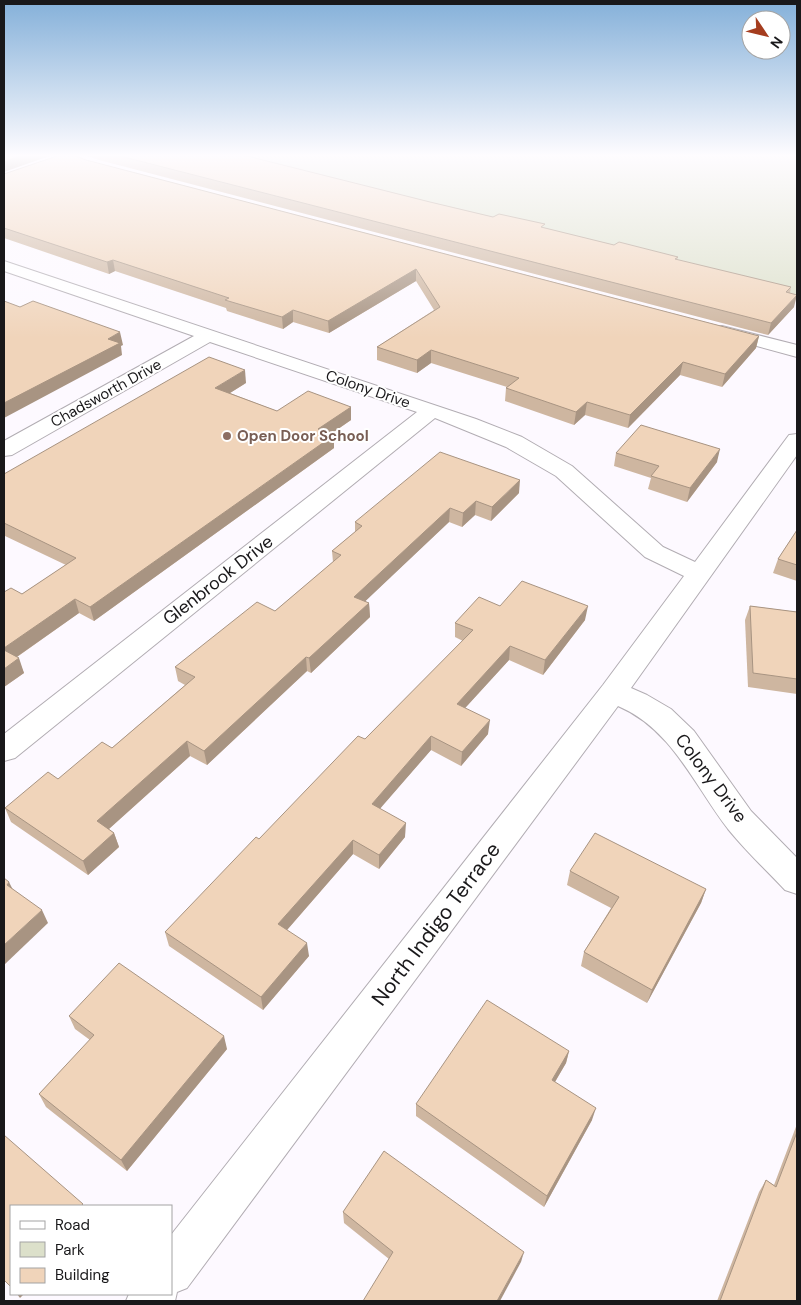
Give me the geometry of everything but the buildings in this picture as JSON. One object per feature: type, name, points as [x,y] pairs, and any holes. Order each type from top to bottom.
[{"type":"street","name":"Colony Drive","points":[[4,266],[468,423],[514,442],[564,471],[654,552],[700,574]]},
{"type":"street","points":[[4,282],[24,273]]},
{"type":"street","points":[[706,327],[797,351]]},
{"type":"street","name":"Chadsworth Drive","points":[[4,450],[209,335]]},
{"type":"street","name":"Glenbrook Drive","points":[[4,750],[431,411]]},
{"type":"street","name":"North Indigo Terrace","points":[[172,1271],[613,692],[797,440]]},
{"type":"street","name":"Colony Drive","points":[[613,692],[637,702],[661,717],[683,739],[740,820],[797,880]]},
{"type":"green space","points":[[470,216],[797,216],[797,297]]},
{"type":"place","name":"Open Door School","points":[[227,436]]}]
